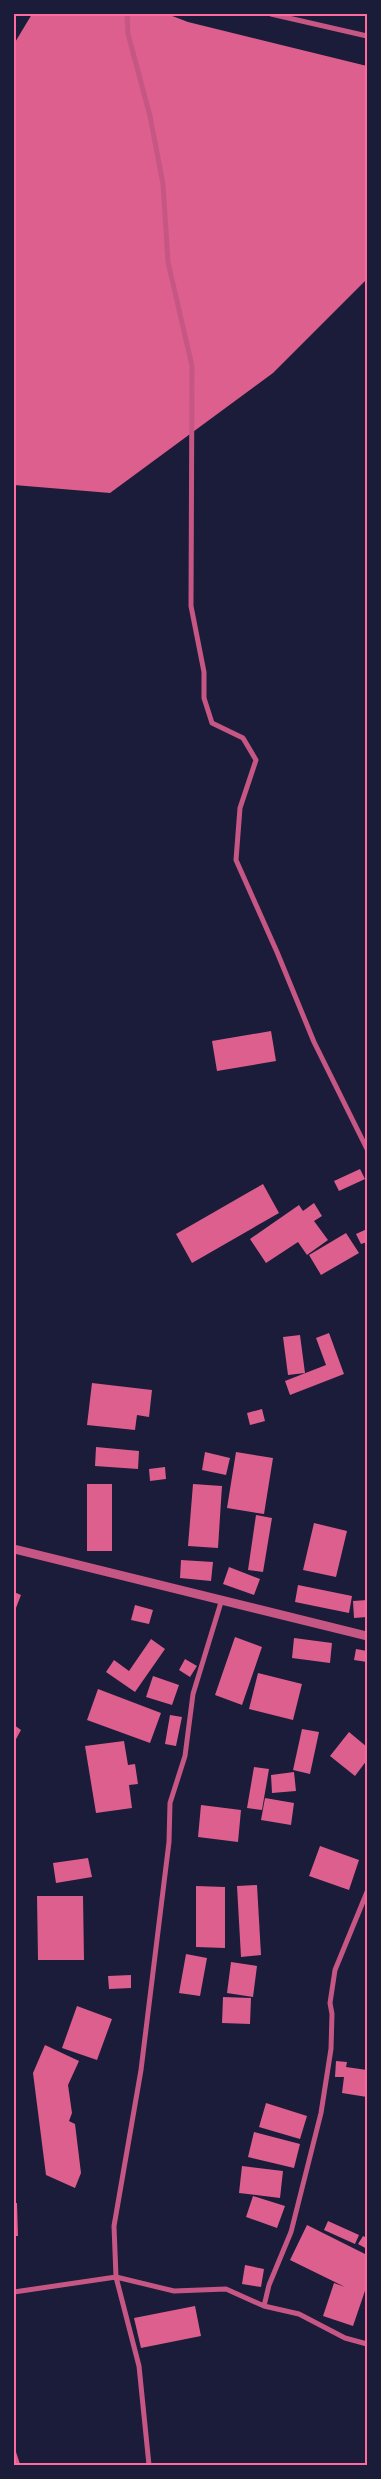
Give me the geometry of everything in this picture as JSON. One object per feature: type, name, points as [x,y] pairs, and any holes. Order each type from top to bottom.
[{"type":"street","points":[[127,14],[128,34],[150,116],[163,184],[168,262],[192,366],[192,606],[204,672],[204,698],[212,723],[243,738],[256,760],[240,808],[236,860],[314,1042],[367,1149]]},
{"type":"street","points":[[271,14],[367,36]]},
{"type":"street","points":[[14,1549],[222,1598],[367,1636]]},
{"type":"street","points":[[149,2465],[139,2366],[116,2277],[114,2226],[143,2060],[169,1842],[170,1803],[185,1756],[193,1694],[222,1598]]},
{"type":"street","points":[[264,2306],[269,2285],[291,2232],[321,2113],[330,2049],[332,2014],[330,2003],[335,1970],[367,1892]]},
{"type":"street","points":[[14,2292],[116,2277],[174,2291],[226,2290],[264,2306],[299,2314],[344,2338],[367,2344]]},
{"type":"building","points":[[32,14],[167,14],[188,22],[367,66],[367,279],[273,373],[110,493],[14,485],[14,44]]},
{"type":"building","points":[[271,1031],[276,1061],[217,1071],[212,1041]]},
{"type":"building","points":[[360,1169],[365,1179],[339,1191],[334,1181]]},
{"type":"building","points":[[263,1184],[279,1213],[192,1263],[176,1234]]},
{"type":"building","points":[[314,1203],[322,1216],[314,1221],[328,1240],[307,1255],[298,1242],[266,1263],[250,1239],[299,1205],[303,1211]]},
{"type":"building","points":[[367,1229],[367,1242],[361,1244],[356,1234]]},
{"type":"building","points":[[346,1233],[359,1253],[321,1275],[309,1255]]},
{"type":"building","points":[[329,1333],[344,1374],[290,1395],[285,1381],[326,1365],[316,1338]]},
{"type":"building","points":[[300,1335],[305,1373],[288,1375],[283,1337]]},
{"type":"building","points":[[92,1383],[152,1390],[149,1417],[137,1415],[135,1430],[87,1425]]},
{"type":"building","points":[[262,1409],[265,1421],[250,1425],[247,1413]]},
{"type":"building","points":[[96,1447],[139,1451],[138,1469],[95,1466]]},
{"type":"building","points":[[205,1452],[230,1458],[226,1475],[202,1470]]},
{"type":"building","points":[[236,1452],[273,1458],[264,1514],[227,1508]]},
{"type":"building","points":[[165,1467],[166,1479],[150,1481],[149,1469]]},
{"type":"building","points":[[87,1484],[112,1484],[112,1551],[87,1551]]},
{"type":"building","points":[[193,1484],[222,1486],[218,1548],[188,1546]]},
{"type":"building","points":[[256,1515],[272,1518],[263,1572],[248,1570]]},
{"type":"building","points":[[314,1523],[347,1531],[336,1577],[303,1570]]},
{"type":"building","points":[[181,1560],[213,1562],[211,1581],[180,1578]]},
{"type":"building","points":[[229,1567],[260,1579],[254,1595],[223,1584]]},
{"type":"building","points":[[298,1585],[352,1596],[349,1613],[295,1602]]},
{"type":"building","points":[[14,1592],[21,1595],[14,1613]]},
{"type":"building","points":[[367,1600],[367,1617],[354,1618],[353,1601]]},
{"type":"building","points":[[135,1605],[153,1610],[149,1624],[131,1620]]},
{"type":"building","points":[[235,1637],[262,1647],[242,1705],[215,1695]]},
{"type":"building","points":[[294,1638],[332,1643],[330,1663],[292,1658]]},
{"type":"building","points":[[151,1639],[165,1649],[135,1692],[106,1672],[114,1660],[129,1671]]},
{"type":"building","points":[[356,1649],[367,1651],[367,1662],[354,1660]]},
{"type":"building","points":[[185,1659],[197,1666],[190,1677],[179,1670]]},
{"type":"building","points":[[258,1673],[302,1684],[293,1720],[249,1709]]},
{"type":"building","points":[[153,1676],[179,1685],[172,1705],[146,1697]]},
{"type":"building","points":[[98,1689],[161,1713],[150,1743],[87,1720]]},
{"type":"building","points":[[170,1715],[182,1717],[176,1746],[165,1744]]},
{"type":"building","points":[[14,1725],[21,1730],[15,1741],[14,1740]]},
{"type":"building","points":[[302,1729],[319,1732],[310,1774],[293,1770]]},
{"type":"building","points":[[349,1732],[367,1747],[367,1760],[355,1776],[330,1756]]},
{"type":"building","points":[[124,1741],[128,1765],[135,1764],[138,1784],[129,1785],[132,1808],[96,1813],[85,1746]]},
{"type":"building","points":[[254,1767],[269,1769],[262,1810],[247,1808]]},
{"type":"building","points":[[294,1772],[296,1791],[272,1793],[271,1775]]},
{"type":"building","points":[[265,1798],[294,1803],[291,1825],[261,1820]]},
{"type":"building","points":[[201,1805],[241,1810],[238,1842],[198,1837]]},
{"type":"building","points":[[320,1846],[359,1860],[349,1890],[309,1876]]},
{"type":"building","points":[[88,1858],[92,1877],[56,1883],[53,1863]]},
{"type":"building","points":[[257,1885],[261,1955],[241,1957],[237,1886]]},
{"type":"building","points":[[196,1886],[225,1887],[225,1948],[196,1947]]},
{"type":"building","points":[[37,1896],[83,1896],[84,1960],[38,1960]]},
{"type":"building","points":[[186,1954],[207,1958],[200,1996],[179,1993]]},
{"type":"building","points":[[231,1962],[257,1966],[253,1997],[227,1993]]},
{"type":"building","points":[[131,1975],[131,1988],[109,1989],[108,1976]]},
{"type":"building","points":[[223,1997],[251,1998],[250,2024],[222,2023]]},
{"type":"building","points":[[77,2006],[112,2019],[97,2060],[62,2048]]},
{"type":"building","points":[[45,2045],[79,2061],[68,2085],[72,2113],[69,2121],[75,2124],[81,2173],[75,2188],[46,2175],[33,2073]]},
{"type":"building","points":[[336,2061],[347,2062],[346,2067],[367,2070],[367,2097],[342,2093],[344,2077],[335,2077]]},
{"type":"building","points":[[266,2103],[307,2116],[300,2139],[259,2127]]},
{"type":"building","points":[[254,2132],[300,2144],[294,2168],[248,2157]]},
{"type":"building","points":[[242,2166],[283,2171],[280,2198],[239,2193]]},
{"type":"building","points":[[253,2196],[285,2206],[277,2228],[246,2217]]},
{"type":"building","points":[[14,2203],[17,2203],[18,2236],[14,2236]]},
{"type":"building","points":[[328,2221],[359,2235],[355,2244],[324,2230]]},
{"type":"building","points":[[307,2225],[367,2255],[367,2285],[353,2326],[323,2316],[334,2283],[345,2287],[290,2260]]},
{"type":"building","points":[[363,2236],[367,2238],[367,2249],[358,2244]]},
{"type":"building","points":[[245,2265],[264,2269],[261,2287],[242,2284]]},
{"type":"building","points":[[195,2306],[201,2336],[141,2348],[134,2318]]},
{"type":"building","points":[[14,2446],[20,2464],[16,2465],[14,2465]]}]
